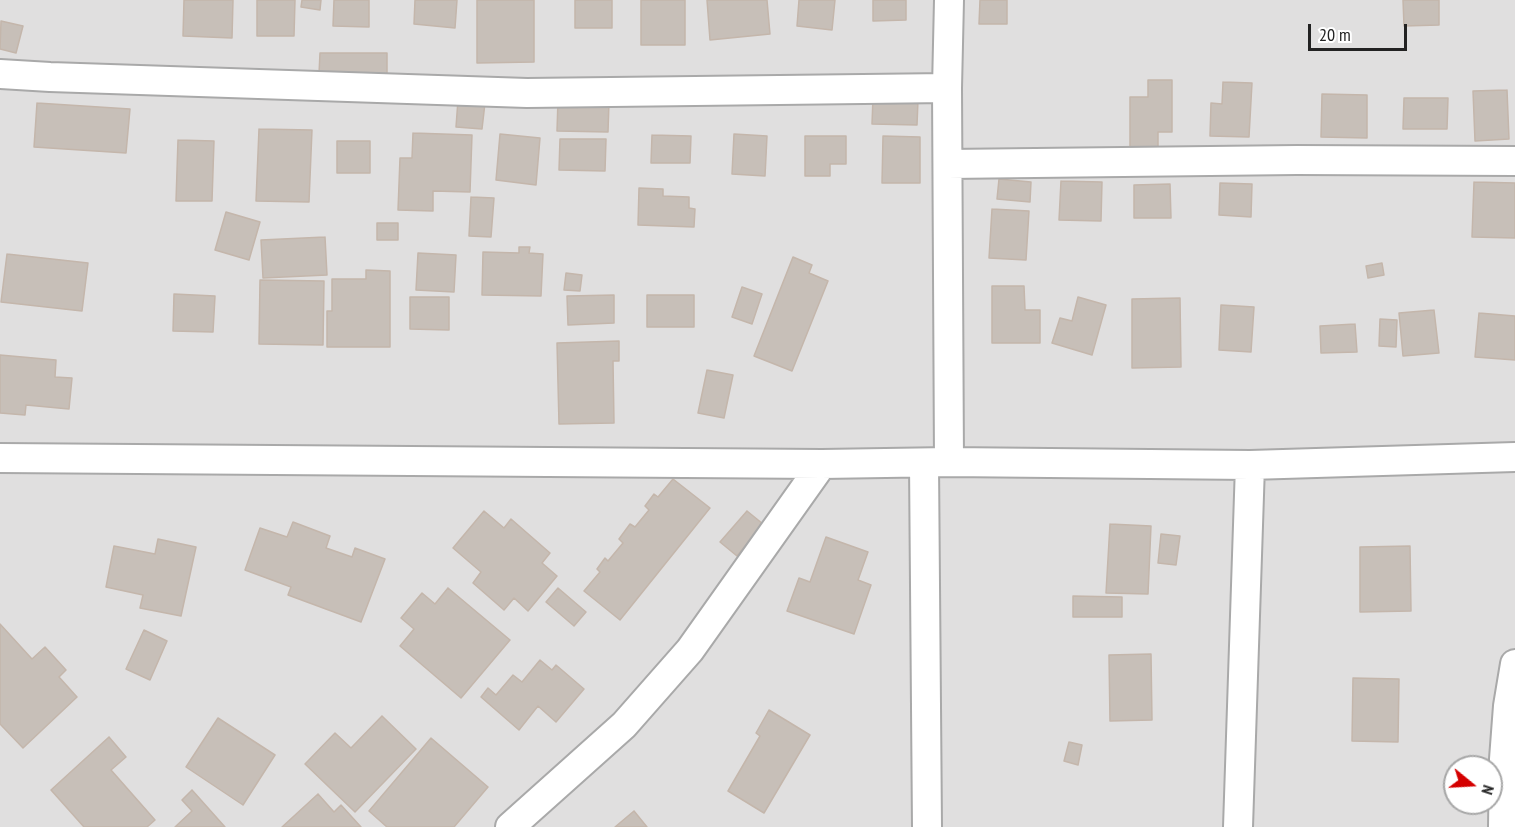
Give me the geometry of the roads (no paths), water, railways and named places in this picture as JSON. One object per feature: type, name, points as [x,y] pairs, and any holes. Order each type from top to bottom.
[{"type":"street","points":[[927,827],[948,164],[949,0]]},
{"type":"street","points":[[0,74],[527,93],[947,88]]},
{"type":"street","points":[[948,164],[1297,160],[1515,161]]},
{"type":"street","points":[[0,458],[822,465],[937,463],[1250,465],[1515,457]]},
{"type":"street","points":[[510,827],[624,725],[690,650],[822,465]]},
{"type":"street","points":[[1238,827],[1250,465]]},
{"type":"street","points":[[1503,827],[1504,759],[1508,706],[1515,664]]}]
